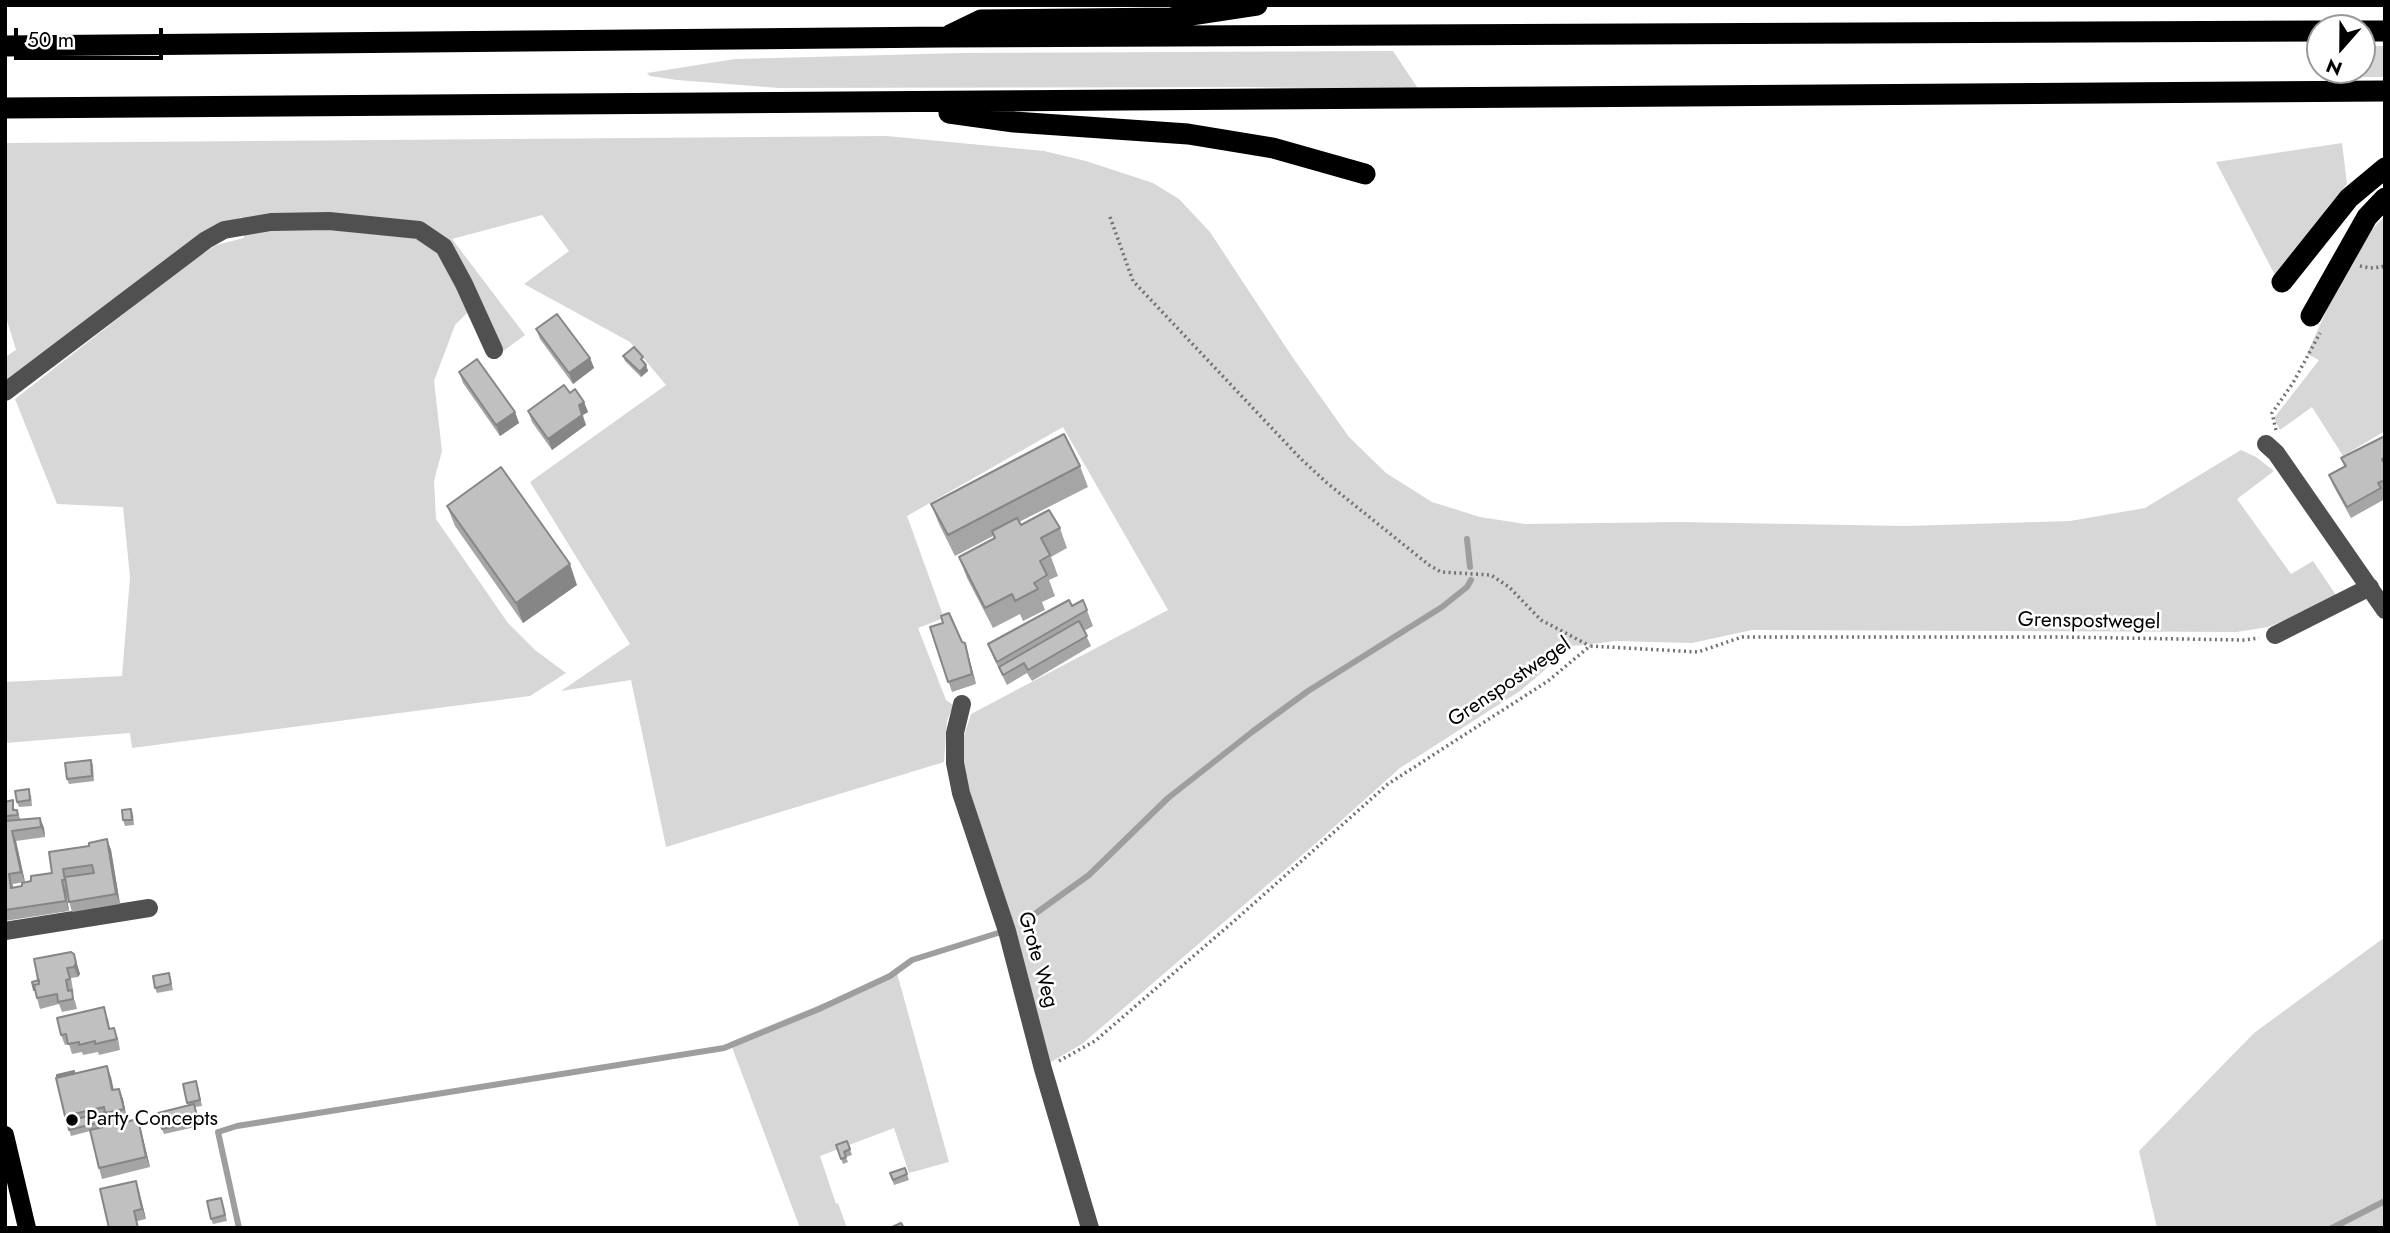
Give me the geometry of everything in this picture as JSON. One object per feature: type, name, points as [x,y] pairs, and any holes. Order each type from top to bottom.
[{"type":"highway","points":[[945,37],[981,20],[1029,10],[1157,5]]},
{"type":"highway","points":[[981,20],[1171,18],[1257,5]]},
{"type":"highway","points":[[5,46],[945,37],[2306,31]]},
{"type":"highway","points":[[5,108],[2385,91]]},
{"type":"highway","points":[[881,102],[1014,122],[1188,134],[1273,148],[1365,174]]},
{"type":"highway","points":[[2282,282],[2349,198],[2385,168]]},
{"type":"highway","points":[[2318,321],[2367,217],[2385,198]]},
{"type":"main road","points":[[5,1135],[27,1228]]},
{"type":"street","points":[[5,392],[206,240],[224,230],[271,222],[329,221],[419,230],[444,247],[494,350]]},
{"type":"street","points":[[2271,448],[2385,610]]},
{"type":"street","points":[[2274,635],[2370,587]]},
{"type":"street","name":"Grote Weg","points":[[962,704],[956,733],[955,763],[961,793],[1007,931],[1090,1228]]},
{"type":"street","points":[[5,931],[149,908]]},
{"type":"path","points":[[1111,217],[1133,282],[1327,483],[1429,565],[1441,572],[1490,575],[1509,587],[1541,620],[1590,646]]},
{"type":"path","points":[[2356,265],[2370,268],[2382,267],[2385,264]]},
{"type":"path","points":[[2271,448],[2280,441],[2272,413],[2293,383],[2318,321]]},
{"type":"path","name":"Grenspostwegel","points":[[1044,1069],[1095,1041],[1388,783],[1548,681],[1590,646],[1698,652],[1742,637],[2244,640],[2274,635]]},
{"type":"shaded area","points":[[2376,46],[2385,46],[2385,77],[2376,77]]},
{"type":"shaded area","points":[[1393,51],[1419,90],[1250,87],[779,88],[677,80],[650,76],[647,73],[735,59],[962,53]]},
{"type":"shaded area","points":[[887,136],[1044,151],[1086,161],[1153,183],[1179,199],[1210,232],[1349,437],[1386,473],[1432,502],[1480,517],[1525,524],[1680,522],[1906,526],[2070,521],[2145,508],[2241,450],[2256,457],[2274,471],[2237,499],[2291,574],[2313,561],[2336,595],[2268,627],[2237,632],[1752,630],[1692,643],[1617,641],[1573,646],[1520,691],[1400,768],[1082,1044],[1046,1065],[959,772],[960,748],[971,714],[1168,610],[1063,427],[907,516],[944,618],[918,628],[946,700],[953,705],[947,721],[944,762],[666,847],[631,680],[561,691],[630,644],[530,482],[666,385],[630,342],[524,284],[569,251],[542,215],[452,239],[525,335],[502,352],[471,309],[455,325],[434,381],[442,451],[434,481],[436,519],[508,623],[535,650],[566,673],[530,696],[132,748],[130,733],[5,743],[5,682],[122,676],[130,577],[123,507],[57,504],[15,399],[189,263],[216,245],[244,238],[242,217],[205,233],[5,389],[5,357],[16,350],[5,314],[5,143]]},
{"type":"shaded area","points":[[2342,143],[2347,184],[2275,275],[2216,162]]},
{"type":"shaded area","points":[[2385,216],[2385,431],[2343,456],[2312,407],[2280,430],[2274,418],[2319,360],[2307,354],[2336,289],[2371,230]]},
{"type":"shaded area","points":[[2385,937],[2385,1228],[2157,1228],[2139,1151],[2254,1033]]},
{"type":"shaded area","points":[[897,973],[949,1162],[909,1173],[894,1128],[820,1156],[847,1228],[800,1228],[730,1042]]},
{"type":"building","points":[[557,314],[590,358],[569,373],[536,329]]},
{"type":"building","points":[[634,347],[646,365],[640,372],[623,356]]},
{"type":"building","points":[[477,359],[515,412],[496,425],[459,372]]},
{"type":"building","points":[[564,385],[570,393],[575,389],[584,402],[579,405],[582,415],[548,439],[528,411]]},
{"type":"building","points":[[1064,434],[1080,466],[948,535],[931,504]]},
{"type":"building","points":[[2385,436],[2385,457],[2382,459],[2385,465],[2385,480],[2378,483],[2381,488],[2347,507],[2329,475],[2346,466],[2341,458]]},
{"type":"building","points":[[501,467],[570,564],[516,603],[447,506]]},
{"type":"building","points":[[1049,510],[1060,528],[1041,538],[1050,555],[1040,561],[1047,575],[1034,583],[1038,589],[1015,601],[1012,594],[985,608],[959,557],[995,538],[992,531],[1017,518],[1021,525]]},
{"type":"building","points":[[1069,600],[1072,606],[1083,600],[1087,610],[997,662],[988,644]]},
{"type":"building","points":[[949,613],[962,642],[965,643],[972,674],[948,682],[930,627],[943,623],[941,616]]},
{"type":"building","points":[[1079,621],[1087,636],[1028,670],[1024,663],[1003,675],[999,667]]},
{"type":"building","points":[[91,760],[92,776],[67,779],[65,763]]},
{"type":"building","points":[[29,789],[30,800],[17,802],[15,791]]},
{"type":"building","points":[[13,800],[13,810],[17,810],[18,815],[5,816],[5,802]]},
{"type":"building","points":[[131,809],[132,820],[123,820],[122,810]]},
{"type":"building","points":[[40,818],[41,827],[12,831],[21,872],[9,874],[11,888],[31,881],[31,876],[52,873],[49,852],[89,846],[89,843],[107,839],[116,894],[69,902],[65,877],[94,873],[92,865],[63,869],[66,901],[5,910],[5,821]]},
{"type":"building","points":[[71,952],[76,963],[74,967],[67,968],[70,979],[66,980],[68,991],[72,990],[73,999],[58,1002],[57,994],[37,998],[34,985],[39,984],[34,959]]},
{"type":"building","points":[[169,973],[171,984],[155,988],[153,976]]},
{"type":"building","points":[[104,1007],[109,1029],[114,1028],[117,1039],[95,1044],[95,1041],[79,1045],[79,1042],[68,1044],[66,1034],[61,1035],[57,1018]]},
{"type":"building","points":[[107,1066],[112,1090],[119,1089],[124,1109],[105,1113],[104,1107],[65,1116],[56,1078]]},
{"type":"building","points":[[74,1073],[57,1077],[57,1075]]},
{"type":"building","points":[[196,1081],[200,1100],[187,1103],[183,1084]]},
{"type":"building","points":[[194,1104],[198,1121],[162,1129],[158,1113]]},
{"type":"building","points":[[106,1112],[108,1120],[69,1130],[67,1121]]},
{"type":"building","points":[[138,1119],[146,1157],[99,1168],[90,1130]]},
{"type":"building","points":[[847,1141],[850,1149],[844,1152],[846,1157],[841,1159],[836,1145]]},
{"type":"building","points":[[905,1168],[907,1174],[893,1180],[890,1173]]},
{"type":"building","points":[[136,1181],[142,1209],[134,1211],[138,1228],[109,1228],[100,1189]]},
{"type":"building","points":[[221,1198],[225,1215],[211,1219],[207,1201]]},
{"type":"building","points":[[901,1223],[904,1228],[890,1228]]},
{"type":"waterway","points":[[1467,539],[1470,567]]},
{"type":"waterway","points":[[1025,921],[1089,875],[1168,798],[1252,732],[1308,691],[1442,607],[1467,587],[1471,580]]},
{"type":"waterway","points":[[239,1228],[218,1132],[237,1126],[724,1048],[890,976],[912,960],[998,933]]},
{"type":"waterway","points":[[2332,1228],[2385,1201]]},
{"type":"place","name":"Party Concepts","points":[[72,1120]]}]
